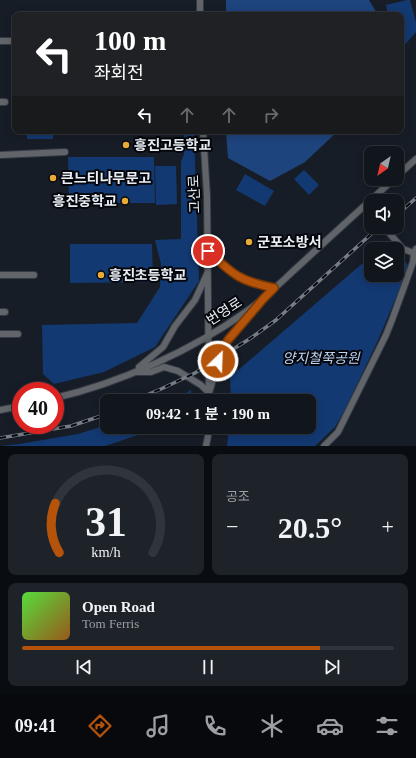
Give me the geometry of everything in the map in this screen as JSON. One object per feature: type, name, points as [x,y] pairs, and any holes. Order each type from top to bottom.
[{"type":"street","points":[[200,0],[200,12]]},
{"type":"street","points":[[0,41],[12,41]]},
{"type":"street","name":"고산로","points":[[203,134],[208,196],[209,393]]},
{"type":"street","points":[[0,154],[65,152]]},
{"type":"street","points":[[404,169],[416,158]]},
{"type":"street","name":"번영로","points":[[377,194],[386,186]]},
{"type":"street","name":"번영로","points":[[64,396],[115,380],[163,360],[209,335],[264,298],[364,206]]},
{"type":"street","points":[[324,446],[338,432],[386,335],[413,262],[415,251],[403,249],[390,234]]},
{"type":"street","points":[[208,251],[229,271],[242,279],[254,284],[274,288]]},
{"type":"street","points":[[133,372],[163,347],[175,326],[195,300],[208,273]]},
{"type":"street","points":[[0,275],[34,275]]},
{"type":"street","points":[[133,372],[151,372],[164,367],[178,371],[201,385],[209,393],[220,352],[228,340],[264,298]]},
{"type":"street","points":[[0,334],[18,334]]},
{"type":"street","points":[[0,410],[12,408]]},
{"type":"street","points":[[206,446],[208,434]]},
{"type":"green space","points":[[410,0],[416,22],[416,32],[404,46],[404,12],[387,12],[386,5]]},
{"type":"green space","points":[[27,134],[53,134],[53,139],[27,139]]},
{"type":"green space","points":[[184,134],[194,134],[199,281],[155,347],[104,372],[62,382],[52,382],[43,374],[42,325],[137,323],[160,287],[161,264],[155,240],[181,239],[181,162],[184,154]]},
{"type":"green space","points":[[68,157],[154,157],[155,203],[69,203]]},
{"type":"green space","points":[[155,166],[176,166],[177,204],[156,205]]},
{"type":"green space","points":[[304,170],[319,185],[309,195],[294,179]]},
{"type":"green space","points":[[245,174],[274,191],[265,206],[236,190]]},
{"type":"green space","points":[[70,244],[152,244],[153,282],[70,283]]},
{"type":"green space","name":"양지철쭉공원","points":[[404,260],[409,267],[404,279]]},
{"type":"green space","name":"양지철쭉공원","points":[[364,262],[364,282],[403,282],[378,340],[345,410],[335,427],[315,446],[227,446],[228,434],[316,434],[316,394],[231,394],[230,377]]},
{"type":"green space","points":[[191,390],[191,394],[184,394]]},
{"type":"green space","points":[[100,427],[100,434],[141,434],[105,446],[0,446],[19,444],[78,434]]},
{"type":"shaded area","points":[[226,0],[369,0],[376,12],[226,12]]},
{"type":"shaded area","points":[[226,134],[335,134],[305,162],[270,181],[228,158]]},
{"type":"railway","points":[[404,209],[416,198]]},
{"type":"railway","points":[[149,394],[195,373],[251,338],[276,320],[371,234]]},
{"type":"railway","points":[[0,438],[71,426],[100,416]]},
{"type":"place","name":"흥진고등학교","points":[[126,145]]},
{"type":"place","name":"큰느티나무문고","points":[[53,178]]},
{"type":"place","name":"흥진중학교","points":[[125,201]]},
{"type":"place","name":"군포소방서","points":[[249,242]]},
{"type":"place","name":"흥진초등학교","points":[[101,275]]},
{"type":"route","points":[[208,251],[229,271],[242,279],[254,284],[274,288],[228,340],[220,352],[218,361]]}]
